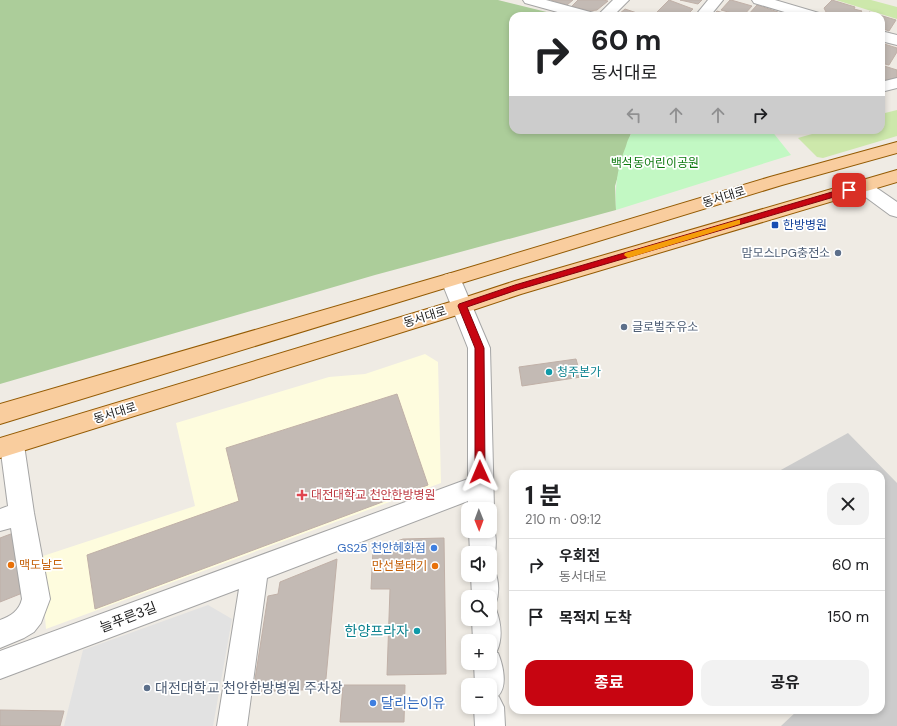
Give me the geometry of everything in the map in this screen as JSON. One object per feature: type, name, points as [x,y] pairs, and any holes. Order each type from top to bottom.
[{"type":"main road","name":"동서대로","points":[[0,414],[451,280],[776,181],[897,147]]},
{"type":"main road","name":"동서대로","points":[[6,446],[462,306],[522,286],[897,176]]},
{"type":"street","points":[[530,0],[574,12]]},
{"type":"street","points":[[608,12],[622,0]]},
{"type":"street","points":[[706,12],[716,0]]},
{"type":"street","points":[[759,0],[797,9]]},
{"type":"street","points":[[885,37],[897,40]]},
{"type":"street","points":[[885,86],[897,83]]},
{"type":"street","points":[[862,186],[897,211]]},
{"type":"street","points":[[451,280],[479,348],[481,497]]},
{"type":"street","points":[[0,634],[20,627],[29,619],[34,610],[36,599],[10,516],[6,446]]},
{"type":"street","name":"늘푸른3길","points":[[0,665],[255,569],[481,497]]},
{"type":"street","points":[[232,726],[255,569]]},
{"type":"street","points":[[489,714],[490,726]]},
{"type":"shaded area","name":"대전대학교 천안한방병원","points":[[425,354],[438,362],[441,483],[46,629],[40,557],[195,506],[176,423],[329,377],[365,374]]},
{"type":"shaded area","points":[[848,433],[884,470],[781,470]]},
{"type":"shaded area","points":[[885,471],[897,483],[897,726],[781,726],[794,714],[885,714]]},
{"type":"shaded area","name":"대전대학교 천안한방병원 주차장","points":[[208,605],[232,619],[213,726],[64,726],[83,650]]},
{"type":"green space","points":[[0,0],[498,0],[547,12],[509,12],[509,134],[631,134],[615,186],[616,210],[375,275],[0,384]]},
{"type":"green space","points":[[836,0],[871,0],[897,7],[897,19],[885,15],[885,12],[875,12]]},
{"type":"green space","points":[[897,110],[897,136],[823,158],[817,157],[798,138],[812,134],[885,134],[885,113]]},
{"type":"green space","name":"백석동어린이공원","points":[[631,134],[774,134],[791,155],[616,210],[616,185],[628,139]]},
{"type":"building","points":[[551,0],[573,0],[567,5]]},
{"type":"building","points":[[578,0],[608,1],[597,10],[589,11],[572,6]]},
{"type":"building","points":[[669,0],[693,9],[690,12],[657,12]]},
{"type":"building","points":[[680,0],[702,0],[698,4]]},
{"type":"building","points":[[730,0],[752,6],[747,12],[728,12],[721,10]]},
{"type":"building","points":[[832,0],[855,7],[854,9],[862,11],[826,12],[824,8]]},
{"type":"building","points":[[757,5],[778,12],[751,12]]},
{"type":"building","points":[[625,9],[634,12],[621,12]]},
{"type":"building","points":[[885,17],[896,20],[889,31],[885,30]]},
{"type":"building","points":[[885,44],[897,48],[897,52],[889,65],[885,64]]},
{"type":"building","points":[[885,66],[897,70],[897,78],[885,80]]},
{"type":"building","name":"청주본가","points":[[576,359],[581,377],[522,386],[519,367]]},
{"type":"building","points":[[397,394],[428,485],[95,609],[87,555],[239,501],[226,448]]},
{"type":"building","name":"맥도날드","points":[[16,532],[25,592],[0,602],[0,538]]},
{"type":"building","name":"한양프라자","points":[[444,538],[446,674],[387,675],[390,589],[371,589],[373,549],[403,539]]},
{"type":"building","points":[[337,559],[325,689],[253,692],[268,596],[278,594],[280,582]]},
{"type":"building","name":"달리는이유","points":[[343,685],[405,685],[404,722],[340,722]]},
{"type":"building","points":[[0,710],[64,711],[60,726],[0,726]]},
{"type":"slow traffic","points":[[628,255],[738,222]]},
{"type":"place","name":"한방병원","points":[[775,225]]},
{"type":"place","name":"맘모스LPG충전소","points":[[838,253]]},
{"type":"place","name":"글로벌주유소","points":[[624,327]]},
{"type":"place","name":"청주본가","points":[[549,372]]},
{"type":"place","name":"대전대학교 천안한방병원","points":[[302,495]]},
{"type":"place","name":"GS25 천안헤화점","points":[[434,548]]},
{"type":"place","name":"맥도날드","points":[[11,565]]},
{"type":"place","name":"만선볼태기","points":[[435,566]]},
{"type":"place","name":"한양프라자","points":[[417,631]]},
{"type":"place","name":"대전대학교 천안한방병원 주차장","points":[[147,688]]},
{"type":"place","name":"달리는이유","points":[[373,703]]},
{"type":"route","points":[[480,472],[479,348],[462,306],[515,288],[849,190]]}]
